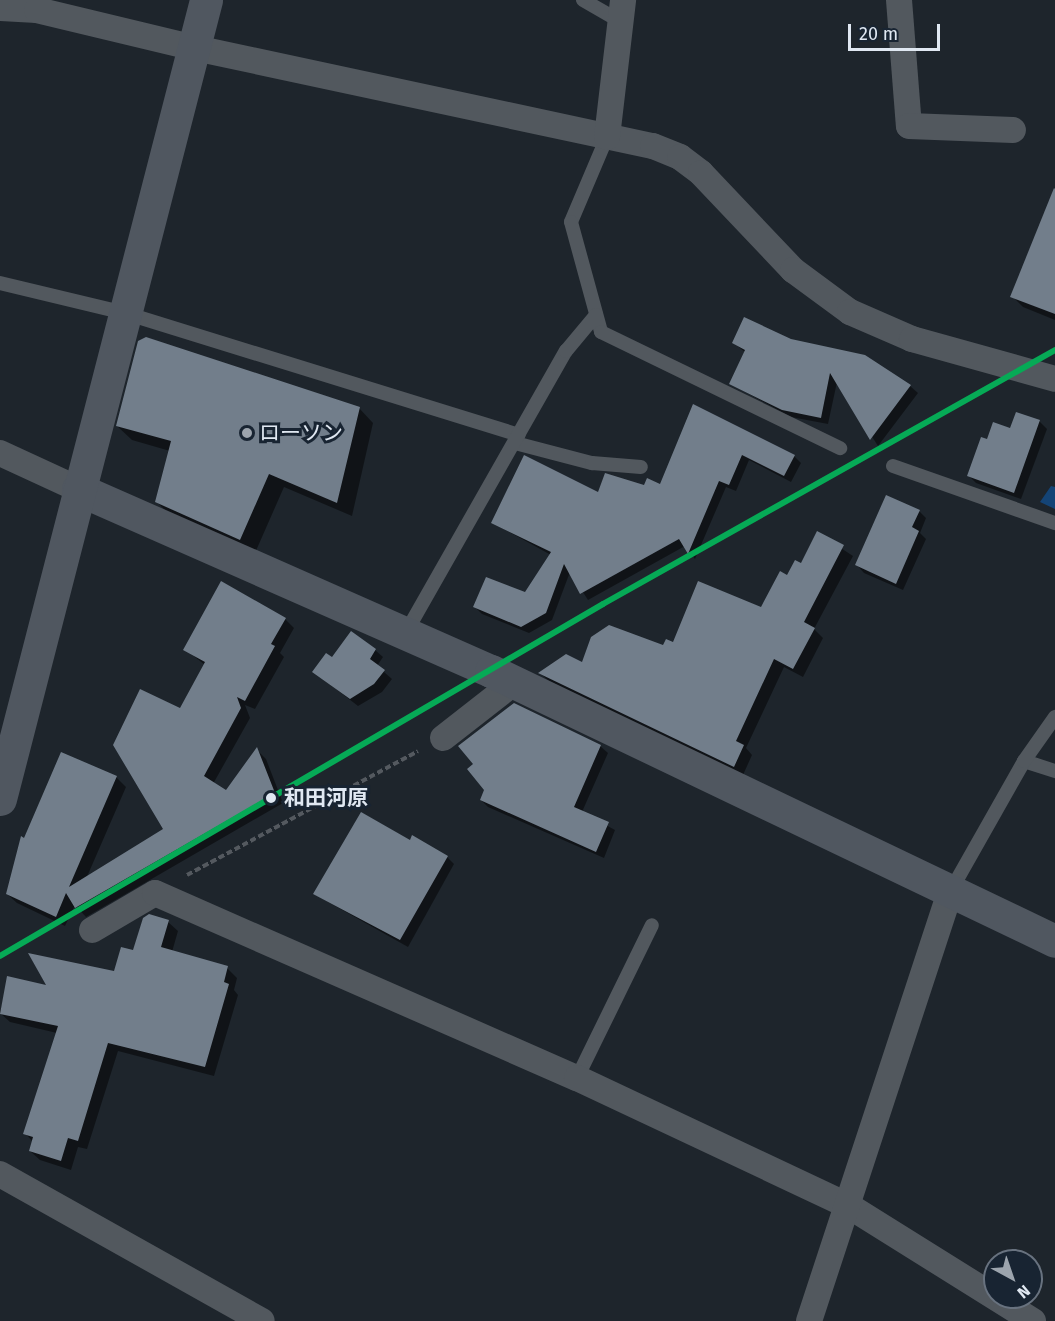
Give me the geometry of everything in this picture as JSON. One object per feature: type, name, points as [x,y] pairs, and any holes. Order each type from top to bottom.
[{"type":"street","points":[[0,799],[78,489],[206,0]]},
{"type":"street","points":[[899,0],[909,126],[1013,130]]},
{"type":"street","points":[[0,8],[38,10],[195,48],[653,146],[680,157],[701,173],[793,270],[850,312],[912,339],[1055,379]]},
{"type":"street","points":[[607,137],[623,11]]},
{"type":"street","points":[[0,453],[404,636],[491,671],[512,684],[1055,941]]},
{"type":"street","points":[[443,738],[512,684]]},
{"type":"street","points":[[809,1321],[849,1206],[950,892]]},
{"type":"street","points":[[92,930],[155,893],[577,1077],[849,1206],[1033,1321]]},
{"type":"street","points":[[0,1174],[262,1321]]},
{"type":"lane","points":[[583,0],[623,11]]},
{"type":"lane","points":[[607,137],[571,222],[601,332],[840,448]]},
{"type":"lane","points":[[0,283],[125,314],[592,463],[641,467]]},
{"type":"lane","points":[[404,636],[566,351],[596,315]]},
{"type":"lane","points":[[893,466],[1055,523]]},
{"type":"lane","points":[[950,892],[1024,761],[1055,717]]},
{"type":"lane","points":[[1024,761],[1055,771]]},
{"type":"lane","points":[[577,1077],[652,925]]},
{"type":"path","points":[[155,893],[443,738]]},
{"type":"shaded area","points":[[1051,486],[1055,487],[1055,509],[1040,502]]},
{"type":"building","points":[[1055,189],[1055,314],[1010,297]]},
{"type":"building","points":[[744,317],[791,339],[865,355],[911,385],[870,440],[830,373],[821,418],[782,410],[729,384],[745,350],[732,343]]},
{"type":"building","name":"ローソン","points":[[146,337],[360,407],[337,503],[269,474],[240,540],[155,502],[171,441],[116,426],[138,341]]},
{"type":"building","points":[[693,404],[795,455],[784,476],[742,455],[729,485],[719,481],[688,554],[679,539],[580,594],[564,564],[546,613],[521,627],[473,607],[486,577],[525,592],[551,552],[491,523],[524,455],[598,492],[605,473],[644,485],[647,478],[660,484]]},
{"type":"building","points":[[1016,412],[1040,420],[1014,493],[967,476],[981,437],[987,439],[993,422],[1010,428]]},
{"type":"building","points":[[886,495],[920,510],[912,527],[919,531],[896,584],[855,565]]},
{"type":"building","points":[[817,531],[844,545],[804,622],[815,628],[793,669],[774,659],[736,741],[744,745],[734,767],[538,673],[566,654],[582,662],[591,637],[609,625],[663,645],[666,639],[673,642],[698,581],[761,607],[780,571],[787,575],[795,560],[801,563]]},
{"type":"building","points":[[221,581],[286,618],[271,644],[275,646],[245,701],[237,697],[241,708],[204,776],[226,790],[257,747],[275,793],[75,908],[66,893],[56,917],[6,894],[21,836],[24,838],[61,752],[117,776],[69,887],[163,829],[113,745],[140,689],[180,708],[205,662],[183,650]]},
{"type":"building","points":[[351,631],[376,649],[370,659],[385,670],[374,684],[350,699],[312,672],[326,653],[332,657]]},
{"type":"building","points":[[514,703],[601,745],[574,807],[609,822],[596,852],[480,800],[484,790],[467,769],[473,764],[458,746]]},
{"type":"building","points":[[361,812],[410,840],[412,835],[448,856],[400,940],[313,894]]},
{"type":"building","points":[[149,914],[169,920],[161,947],[228,966],[224,982],[229,984],[205,1067],[108,1043],[78,1141],[68,1138],[61,1161],[29,1151],[33,1137],[23,1134],[58,1026],[0,1014],[7,976],[46,985],[28,953],[114,971],[121,947],[133,950],[143,918]]},
{"type":"transit line","points":[[0,956],[603,604],[1055,350]]},
{"type":"place","name":"ローソン","points":[[247,433]]},
{"type":"place","name":"和田河原","points":[[271,798]]}]
